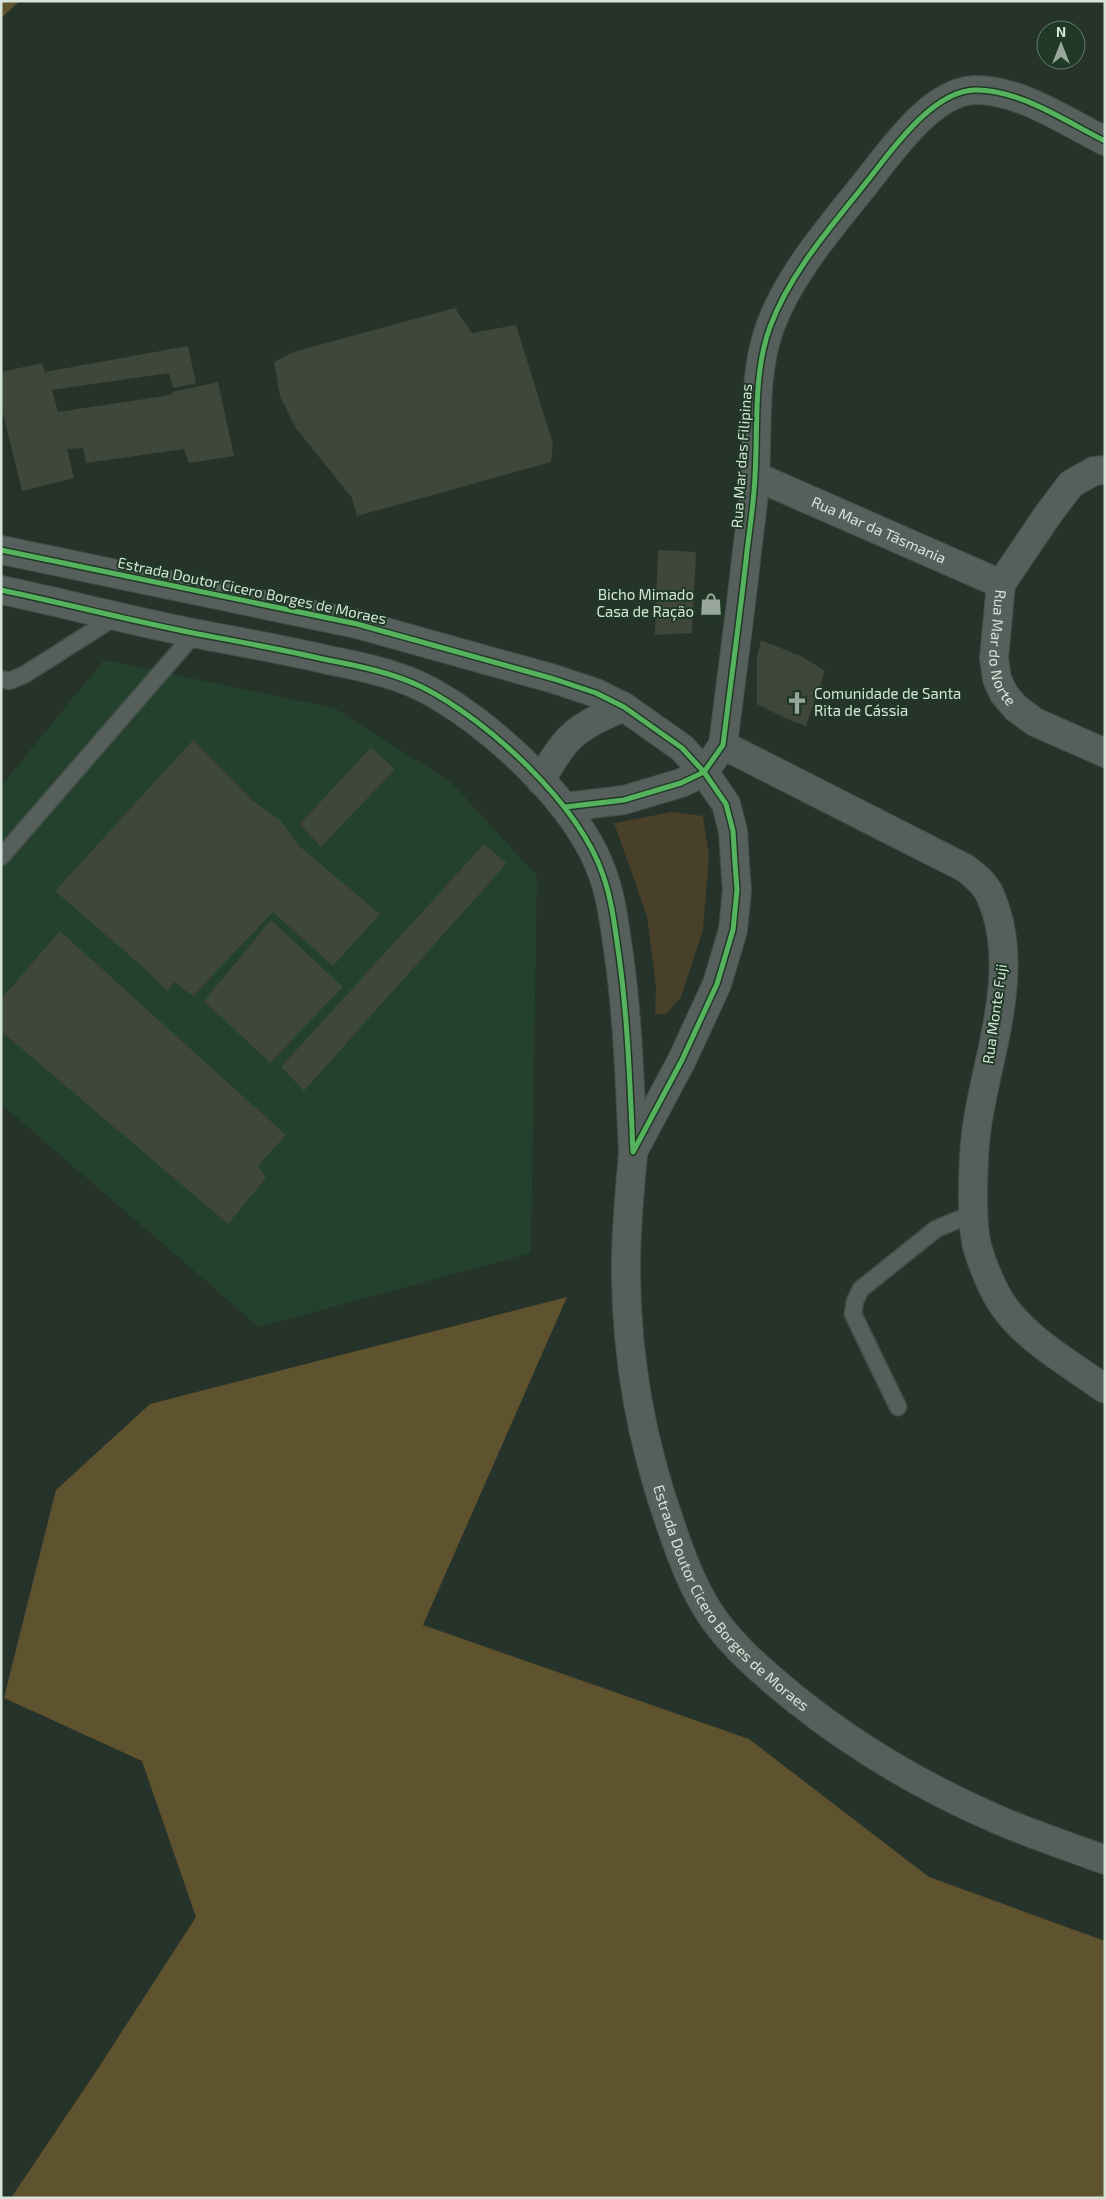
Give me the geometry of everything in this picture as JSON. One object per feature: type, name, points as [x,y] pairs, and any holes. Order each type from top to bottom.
[{"type":"street","name":"Rua Mar das Filipinas","points":[[704,772],[723,745],[755,476],[760,374],[769,329],[780,302],[814,251],[903,135],[929,111],[954,95],[971,90],[992,90],[1021,99],[1105,141]]},
{"type":"street","name":"Rua Mar do Norte","points":[[1105,470],[1094,472],[1071,484],[1001,584],[994,658],[997,679],[1004,694],[1016,708],[1035,722],[1105,754]]},
{"type":"street","name":"Rua Mar da Tãsmania","points":[[755,476],[1001,584]]},
{"type":"street","name":"Estrada Doutor Cicero Borges de Moraes","points":[[1,550],[374,628],[554,679],[596,693],[624,707],[675,743],[704,772],[726,804],[733,831],[736,890],[733,930],[717,984],[682,1060],[633,1152]]},
{"type":"street","name":"Estrada Doutor Cicero Borges de Moraes","points":[[1,590],[194,634],[361,667],[421,687],[463,712],[541,781],[565,807],[587,840],[603,874],[615,926],[625,997],[633,1152],[626,1236],[626,1278],[633,1366],[642,1423],[658,1490],[685,1567],[714,1618],[760,1670],[840,1733],[895,1767],[993,1818],[1105,1860]]},
{"type":"street","points":[[541,781],[554,755],[583,725],[624,707]]},
{"type":"street","name":"Rua Monte Fuji","points":[[723,745],[965,868],[979,879],[990,894],[1001,933],[1003,975],[999,1010],[978,1117],[974,1179],[974,1213],[977,1246],[988,1276],[1004,1308],[1032,1336],[1105,1389]]},
{"type":"street","points":[[565,807],[624,800],[681,783],[704,772]]},
{"type":"lane","points":[[1,679],[9,680],[24,675],[118,616]]},
{"type":"lane","points":[[1,857],[194,634]]},
{"type":"lane","points":[[898,1407],[853,1314],[855,1301],[861,1289],[936,1229],[974,1213]]},
{"type":"shaded area","points":[[1,1],[20,1],[1,18]]},
{"type":"shaded area","points":[[104,660],[334,708],[451,782],[537,876],[531,1253],[259,1327],[1,1104],[1,786]]},
{"type":"shaded area","points":[[672,812],[703,816],[709,856],[703,930],[681,997],[666,1014],[655,1014],[656,987],[647,916],[614,823]]},
{"type":"shaded area","points":[[567,1297],[423,1625],[749,1739],[929,1877],[1105,1941],[1105,2198],[11,2198],[196,1917],[142,1761],[4,1698],[56,1490],[150,1404]]},
{"type":"building","points":[[455,308],[472,333],[516,325],[553,444],[551,462],[357,516],[352,498],[295,427],[280,396],[274,362],[293,352]]},
{"type":"building","points":[[188,346],[196,383],[173,388],[169,373],[52,390],[58,412],[171,395],[173,392],[218,382],[234,456],[189,463],[184,449],[86,463],[83,448],[67,449],[74,478],[22,491],[1,405],[1,372],[42,363],[45,372]]},
{"type":"building","points":[[658,550],[696,552],[692,633],[655,635]]},
{"type":"building","points":[[761,640],[803,657],[825,671],[806,726],[757,704],[757,657]]},
{"type":"building","points":[[193,740],[253,801],[280,820],[298,845],[380,914],[333,966],[273,912],[193,996],[174,982],[167,991],[145,969],[55,891]]},
{"type":"building","points":[[371,747],[395,769],[321,847],[300,824]]},
{"type":"building","points":[[484,844],[507,863],[304,1091],[281,1067]]},
{"type":"building","points":[[271,920],[343,987],[270,1063],[204,1001]]},
{"type":"building","points":[[60,931],[286,1135],[258,1166],[266,1178],[228,1224],[1,1031],[1,999]]},
{"type":"cycle path","points":[[565,807],[624,800],[681,783],[704,772],[723,745],[753,504],[757,401],[761,363],[770,327],[779,305],[804,263],[888,155],[920,118],[933,108],[946,99],[974,90],[991,91],[1025,100],[1105,141]]},
{"type":"cycle path","points":[[1,550],[357,624],[554,679],[596,693],[624,707],[682,748],[704,772],[726,804],[733,831],[737,890],[733,930],[717,984],[682,1060],[633,1152],[625,1005],[615,925],[603,875],[591,848],[574,820],[553,793],[502,742],[475,720],[448,702],[422,687],[388,674],[364,667],[149,624],[1,590]]},
{"type":"place","name":"Bicho Mimado Casa de Ração","points":[[711,604]]},
{"type":"place","name":"Comunidade de Santa Rita de Cássia","points":[[797,703]]}]
